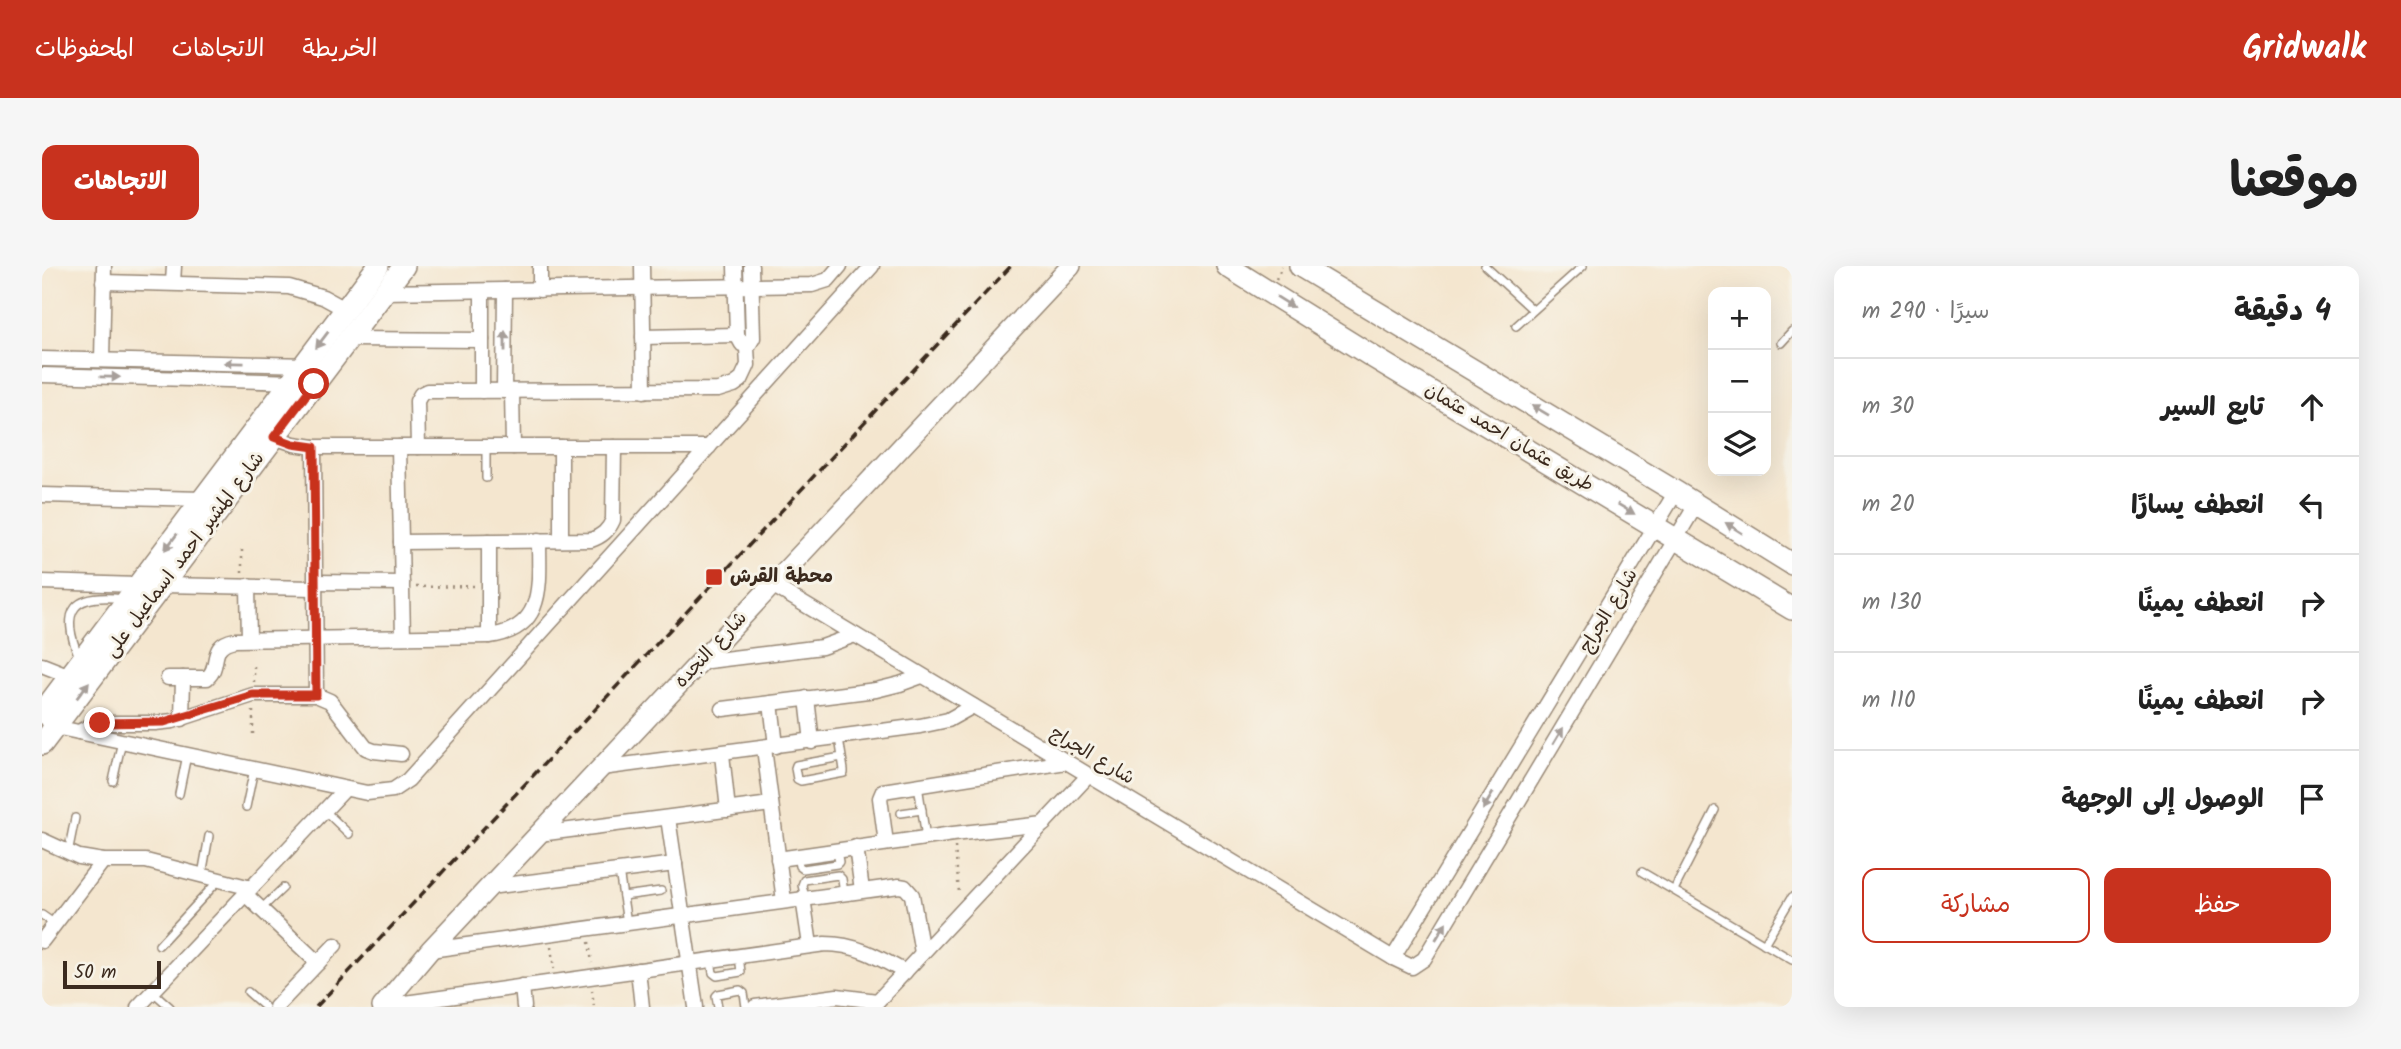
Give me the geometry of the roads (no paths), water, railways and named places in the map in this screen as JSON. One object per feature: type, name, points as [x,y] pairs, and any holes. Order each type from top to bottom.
[{"type":"main road","name":"شارع المشير احمد اسماعيل على","points":[[42,744],[46,719],[76,669],[378,266]]},
{"type":"main road","name":"شارع المشير احمد اسماعيل على","points":[[46,719],[162,585],[404,266]]},
{"type":"main road","name":"طريق عثمان احمد عثمان","points":[[1227,266],[1792,609]]},
{"type":"main road","name":"طريق عثمان احمد عثمان","points":[[1300,266],[1792,564]]},
{"type":"street","points":[[102,360],[104,266]]},
{"type":"street","points":[[173,283],[174,266]]},
{"type":"street","points":[[540,266],[540,290]]},
{"type":"street","points":[[642,266],[644,391]]},
{"type":"street","points":[[735,266],[737,335],[740,343],[747,348]]},
{"type":"street","points":[[418,447],[417,404],[421,394],[427,391],[726,389],[741,380],[748,365],[747,348],[753,338],[751,266]]},
{"type":"street","points":[[46,719],[79,732],[345,789],[385,793],[408,780],[872,266]]},
{"type":"street","name":"شارع النجده","points":[[383,1006],[430,950],[1070,266]]},
{"type":"street","points":[[384,292],[812,285],[823,283],[836,271],[849,291]]},
{"type":"street","points":[[103,282],[289,287],[323,297],[345,309]]},
{"type":"street","points":[[505,290],[508,391],[513,447]]},
{"type":"street","points":[[482,291],[482,391]]},
{"type":"street","points":[[643,337],[737,335]]},
{"type":"street","points":[[348,339],[482,340]]},
{"type":"street","points":[[320,376],[297,373],[49,375],[49,359],[102,360],[297,373],[320,376]]},
{"type":"street","points":[[274,437],[293,444],[314,447],[709,447]]},
{"type":"street","points":[[314,447],[316,695]]},
{"type":"street","points":[[399,447],[403,637]]},
{"type":"street","points":[[561,447],[561,540]]},
{"type":"street","points":[[401,542],[591,540],[605,533],[610,527],[614,512],[614,447]]},
{"type":"street","name":"شارع الجراج","points":[[1393,958],[1676,492]]},
{"type":"street","points":[[42,495],[203,499]]},
{"type":"street","name":"شارع الجراج","points":[[772,585],[1412,967],[1424,959],[1696,505]]},
{"type":"street","points":[[168,678],[203,679],[210,676],[221,646],[230,640],[499,635],[517,627],[536,604],[539,594],[538,540]]},
{"type":"street","points":[[489,541],[489,636]]},
{"type":"street","points":[[42,583],[89,591],[133,592]]},
{"type":"street","points":[[162,585],[402,585]]},
{"type":"street","points":[[245,586],[249,639]]},
{"type":"street","points":[[700,662],[822,647],[855,635]]},
{"type":"street","points":[[42,665],[76,669]]},
{"type":"street","points":[[723,709],[888,687],[922,676]]},
{"type":"street","points":[[182,719],[183,678]]},
{"type":"street","points":[[1552,694],[1574,708]]},
{"type":"street","points":[[79,732],[95,723],[155,723],[182,719],[253,695],[316,695],[330,701],[366,748],[401,754]]},
{"type":"street","points":[[807,698],[812,741]]},
{"type":"street","points":[[771,703],[771,804],[784,901]]},
{"type":"street","points":[[601,768],[934,724],[973,706]]},
{"type":"street","points":[[722,754],[728,810]]},
{"type":"street","points":[[886,843],[881,794],[888,789],[1066,762]]},
{"type":"street","points":[[754,1007],[798,1004],[837,996],[874,1004],[1088,776]]},
{"type":"street","points":[[138,1007],[345,789]]},
{"type":"street","points":[[539,834],[771,804]]},
{"type":"street","points":[[668,818],[696,1007]]},
{"type":"street","points":[[778,859],[1044,824]]},
{"type":"street","points":[[42,840],[68,854],[103,861],[139,859],[219,880],[248,891],[261,909],[317,963]]},
{"type":"street","points":[[856,847],[862,890]]},
{"type":"street","points":[[42,941],[103,861]]},
{"type":"street","points":[[489,887],[675,864]]},
{"type":"street","points":[[430,950],[899,886],[909,890],[912,895],[922,953]]},
{"type":"street","points":[[804,898],[810,946]]},
{"type":"street","points":[[383,1006],[839,944],[867,951],[905,972]]},
{"type":"street","points":[[276,1007],[335,945]]},
{"type":"street","points":[[638,970],[642,1007]]},
{"type":"street","points":[[522,986],[524,1007]]},
{"type":"lane","points":[[1485,266],[1533,310]]},
{"type":"lane","points":[[1516,326],[1583,266]]},
{"type":"lane","points":[[1781,343],[1792,331]]},
{"type":"lane","points":[[486,447],[486,478]]},
{"type":"lane","points":[[76,669],[71,619],[73,610],[89,591]]},
{"type":"lane","points":[[839,738],[842,757],[843,774],[802,781],[797,779],[796,765],[842,757]]},
{"type":"lane","points":[[113,781],[122,741]]},
{"type":"lane","points":[[179,794],[187,755]]},
{"type":"lane","points":[[246,807],[254,769]]},
{"type":"lane","points":[[918,784],[926,838]]},
{"type":"lane","points":[[901,813],[922,810]]},
{"type":"lane","points":[[1674,890],[1715,810]]},
{"type":"lane","points":[[324,811],[349,834]]},
{"type":"lane","points":[[68,854],[75,818]]},
{"type":"lane","points":[[201,876],[209,836]]},
{"type":"lane","points":[[620,871],[627,923]]},
{"type":"lane","points":[[1642,872],[1792,960]]},
{"type":"lane","points":[[159,945],[219,880]]},
{"type":"lane","points":[[261,909],[283,888]]},
{"type":"lane","points":[[623,896],[661,891]]},
{"type":"lane","points":[[1764,944],[1792,897]]},
{"type":"lane","points":[[42,915],[55,924]]},
{"type":"lane","points":[[718,1007],[718,993],[740,990],[744,993],[746,1007]]},
{"type":"lane","points":[[153,991],[170,1007]]},
{"type":"lane","points":[[248,992],[265,1007]]},
{"type":"railway","points":[[316,1007],[1011,266]]},
{"type":"place","name":"محطة القرش","points":[[714,577]]}]
